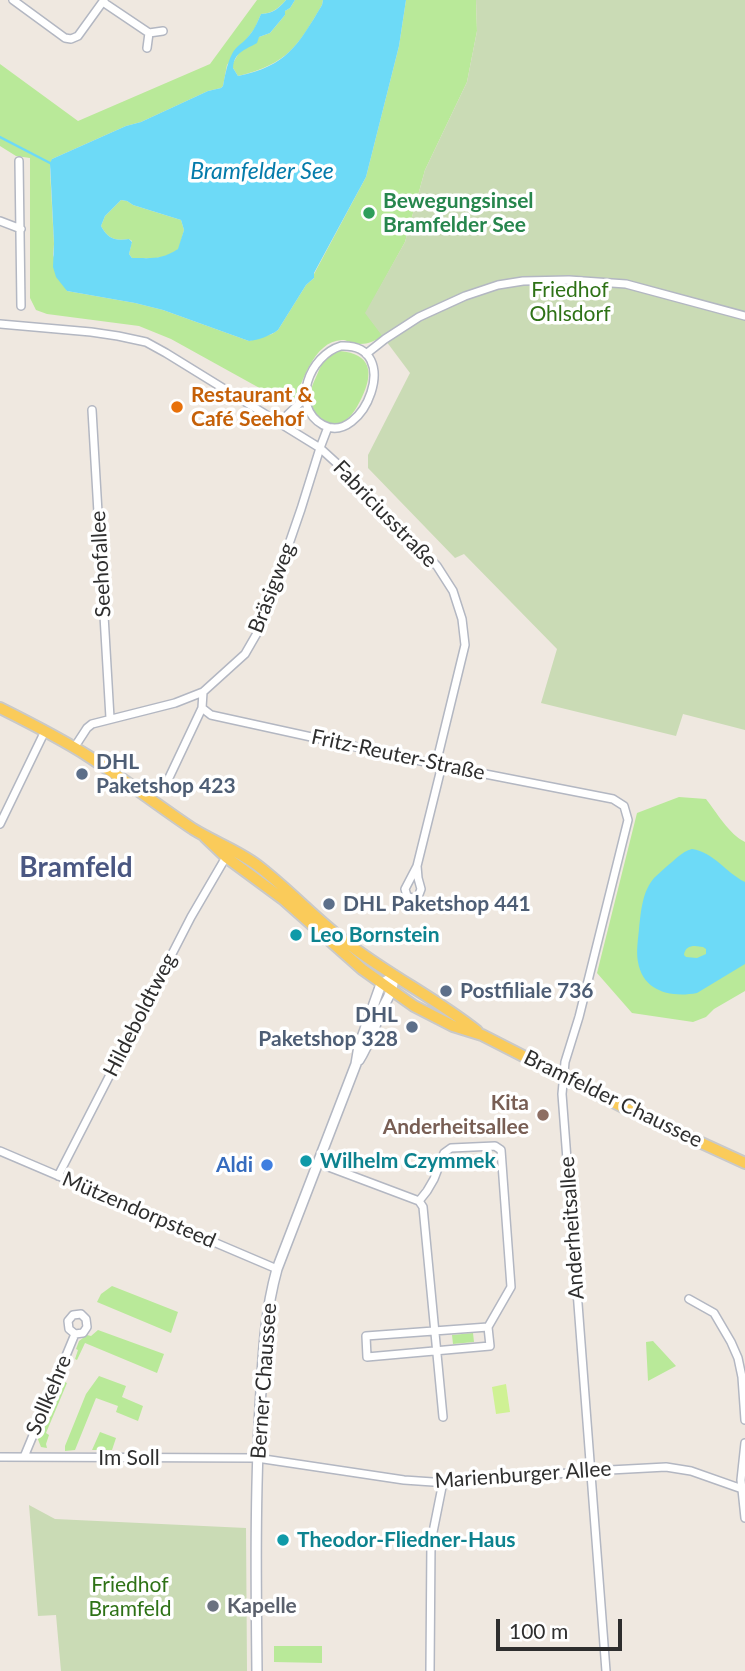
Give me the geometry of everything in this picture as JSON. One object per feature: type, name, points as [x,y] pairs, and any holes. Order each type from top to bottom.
[{"type":"main road","name":"Bramfelder Chaussee","points":[[0,708],[75,747],[205,837],[226,857],[283,899],[391,992],[443,1021],[482,1035],[623,1107],[745,1163]]},
{"type":"main road","name":"Bramfelder Chaussee","points":[[205,837],[231,848],[257,864],[352,947],[458,1016],[482,1035]]},
{"type":"street","points":[[13,0],[65,38],[78,36],[104,1],[149,33],[163,31]]},
{"type":"street","points":[[147,48],[149,33]]},
{"type":"street","points":[[19,161],[20,306]]},
{"type":"street","points":[[0,221],[21,229]]},
{"type":"street","points":[[366,354],[430,311],[498,285],[523,281],[626,284],[745,316]]},
{"type":"street","name":"Fabriciusstraße","points":[[0,324],[118,336],[146,342],[166,352],[320,448],[437,566],[453,591],[462,620],[465,645],[438,756],[440,773],[417,866]]},
{"type":"street","points":[[337,347],[360,349],[366,354],[373,364],[374,380],[362,412],[356,419],[336,428],[328,427],[311,416],[305,398],[306,388],[319,361],[337,347]]},
{"type":"street","points":[[279,423],[305,398]]},
{"type":"street","name":"Seehofallee","points":[[92,410],[110,718]]},
{"type":"street","name":"Bräsigweg","points":[[75,747],[92,724],[175,703],[203,692],[245,654],[260,628],[328,427]]},
{"type":"street","points":[[167,782],[202,708],[203,692]]},
{"type":"street","name":"Fritz-Reuter-Straße","points":[[202,708],[211,715],[439,765],[613,799]]},
{"type":"street","points":[[0,824],[45,731]]},
{"type":"street","name":"Anderheitsallee","points":[[606,1671],[562,1094],[565,1062],[628,820],[624,806],[613,799]]},
{"type":"street","name":"Hildeboldtweg","points":[[58,1176],[191,917],[226,857]]},
{"type":"street","points":[[381,984],[395,976]]},
{"type":"street","name":"Berner Chaussee","points":[[257,1671],[257,1458],[265,1321],[277,1269],[356,1064],[391,992],[395,976]]},
{"type":"street","name":"Berner Chaussee","points":[[356,1064],[359,1046],[381,984]]},
{"type":"street","points":[[419,1201],[434,1179],[444,1153],[451,1148],[495,1146],[501,1150],[512,1287],[488,1327],[490,1346],[367,1357],[366,1336],[488,1327]]},
{"type":"street","name":"Mützendorpsteed","points":[[0,1152],[277,1269]]},
{"type":"street","points":[[318,1163],[419,1201],[423,1208],[443,1417]]},
{"type":"street","points":[[689,1299],[714,1313],[731,1342],[742,1377],[745,1420]]},
{"type":"street","name":"Sollkehre","points":[[24,1457],[75,1334]]},
{"type":"street","points":[[745,1443],[745,1518]]},
{"type":"street","name":"Im Soll","points":[[0,1457],[257,1458]]},
{"type":"street","name":"Marienburger Allee","points":[[257,1458],[401,1479],[443,1482],[656,1467],[678,1468],[743,1489]]},
{"type":"street","points":[[430,1671],[431,1542],[443,1482]]},
{"type":"green space","points":[[257,0],[286,0],[275,10],[261,14],[255,28],[227,65],[221,88],[208,91],[52,159],[50,169],[53,255],[67,291],[163,310],[249,341],[272,334],[278,330],[306,285],[314,278],[366,177],[399,46],[406,0],[476,0],[477,31],[467,82],[425,170],[405,242],[366,313],[383,336],[365,344],[342,340],[323,348],[310,365],[292,406],[171,339],[139,326],[47,314],[36,310],[30,298],[30,158],[16,156],[0,146],[0,64],[78,121],[210,64]]},
{"type":"green space","points":[[295,0],[323,0],[306,32],[290,51],[269,66],[238,76],[233,63],[240,51],[259,37],[270,33]]},
{"type":"green space","name":"Friedhof Ohlsdorf","points":[[476,0],[745,0],[745,730],[683,714],[676,736],[541,703],[557,649],[464,554],[455,558],[368,468],[368,455],[410,373],[365,313],[405,242],[425,170],[467,82],[477,31]]},
{"type":"green space","points":[[121,200],[181,220],[184,230],[179,249],[162,257],[132,258],[129,254],[132,241],[112,238],[101,226],[105,216]]},
{"type":"green space","points":[[340,351],[364,360],[368,380],[356,409],[347,419],[337,424],[323,420],[313,411],[310,395],[324,360]]},
{"type":"green space","points":[[679,797],[706,799],[729,829],[745,842],[745,991],[714,1009],[706,1017],[693,1022],[632,1013],[597,973],[637,813]]},
{"type":"green space","points":[[112,1286],[178,1312],[171,1333],[97,1302],[101,1294]]},
{"type":"green space","points":[[98,1330],[164,1354],[157,1373],[85,1343],[77,1360],[75,1359],[79,1341]]},
{"type":"green space","points":[[473,1333],[474,1342],[453,1344],[452,1335]]},
{"type":"green space","points":[[653,1341],[676,1366],[648,1381],[646,1342]]},
{"type":"green space","points":[[99,1376],[126,1386],[122,1397],[143,1406],[138,1421],[116,1412],[118,1406],[96,1398],[75,1450],[65,1451],[86,1394]]},
{"type":"green space","points":[[62,1381],[67,1383],[46,1433],[49,1435],[47,1448],[41,1447],[37,1437]]},
{"type":"green space","points":[[506,1384],[510,1412],[496,1414],[492,1387]]},
{"type":"green space","points":[[100,1432],[116,1438],[112,1450],[92,1450]]},
{"type":"green space","name":"Friedhof Bramfeld","points":[[29,1505],[55,1519],[246,1528],[247,1671],[61,1671],[56,1615],[38,1616]]},
{"type":"green space","points":[[274,1646],[322,1646],[322,1663],[274,1662]]},
{"type":"water","name":"Bramfelder See","points":[[286,0],[295,0],[270,33],[259,37],[257,43],[238,55],[233,68],[238,76],[268,66],[289,52],[306,32],[323,0],[406,0],[399,46],[366,177],[314,273],[314,278],[306,285],[278,330],[249,341],[163,310],[67,291],[56,277],[53,267],[52,159],[208,91],[221,88],[234,51],[252,33],[261,14],[273,12]],"holes":[[[121,200],[181,220],[184,230],[178,249],[161,257],[132,258],[129,254],[132,242],[129,239],[120,240],[106,234],[101,226],[105,216]]]},
{"type":"water","points":[[692,849],[707,854],[745,882],[745,964],[697,993],[668,993],[652,986],[641,972],[637,946],[640,916],[647,889],[654,878],[681,854]],"holes":[[[689,947],[703,947],[706,954],[697,958],[684,955]]]},
{"type":"waterway","points":[[0,137],[50,163]]},
{"type":"place","name":"Bewegungsinsel Bramfelder See","points":[[369,213]]},
{"type":"place","name":"Restaurant & Café Seehof","points":[[177,407]]},
{"type":"place","name":"DHL Paketshop 423","points":[[82,774]]},
{"type":"place","name":"DHL Paketshop 441","points":[[329,904]]},
{"type":"place","name":"Leo Bornstein","points":[[296,935]]},
{"type":"place","name":"Postfiliale 736","points":[[446,991]]},
{"type":"place","name":"DHL Paketshop 328","points":[[412,1027]]},
{"type":"place","name":"Kita Anderheitsallee","points":[[543,1115]]},
{"type":"place","name":"Wilhelm Czymmek","points":[[306,1161]]},
{"type":"place","name":"Aldi","points":[[267,1165]]},
{"type":"place","name":"Theodor-Fliedner-Haus","points":[[283,1540]]},
{"type":"place","name":"Kapelle","points":[[213,1606]]},
{"type":"district","name":"Bramfeld","points":[[76,868]]}]
